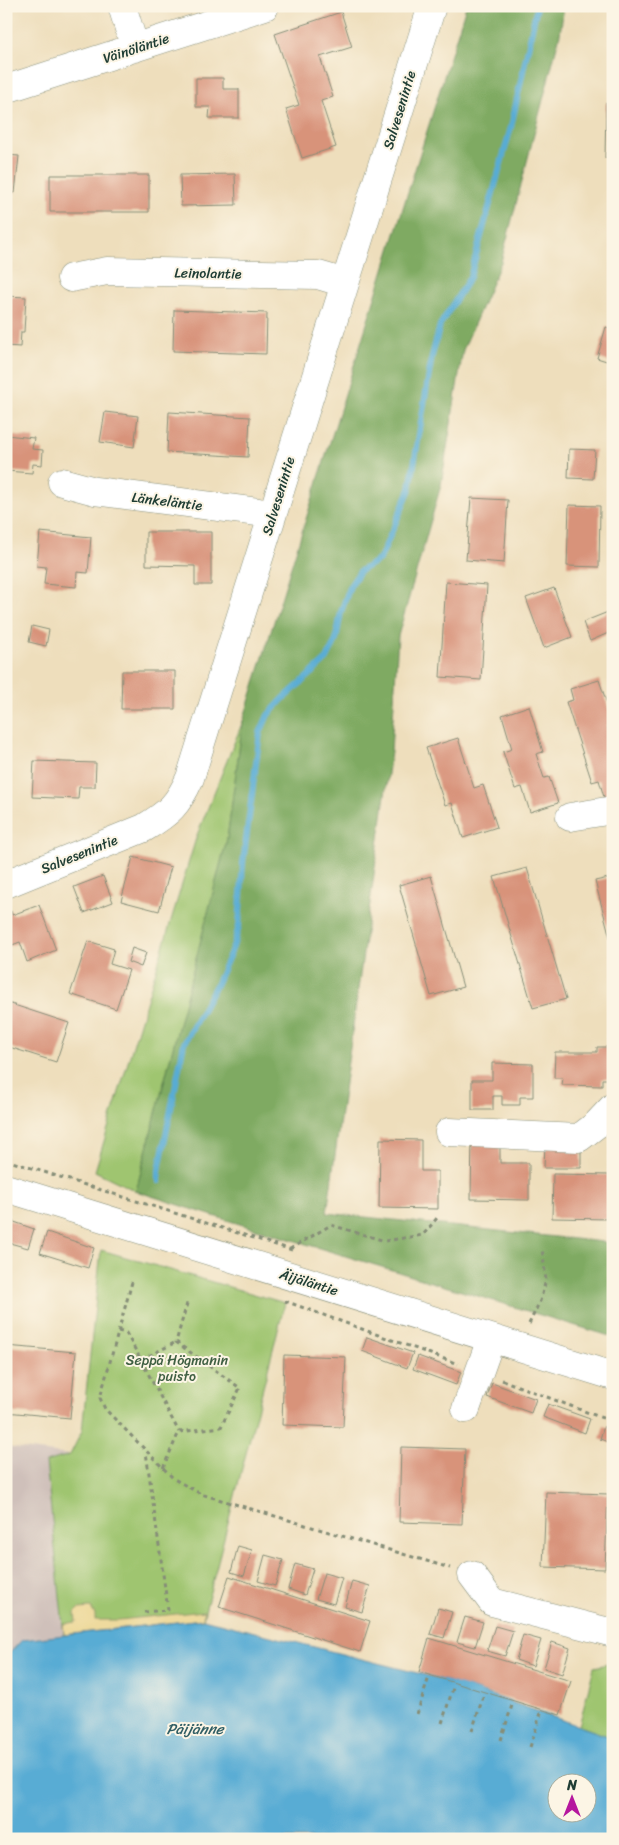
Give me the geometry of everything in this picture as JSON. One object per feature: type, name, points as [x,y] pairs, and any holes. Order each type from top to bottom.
[{"type":"street","points":[[122,6],[135,48]]},
{"type":"street","name":"Salvesenintie","points":[[6,884],[144,828],[163,816],[181,798],[190,778],[432,6]]},
{"type":"street","name":"Väinöläntie","points":[[6,88],[258,7]]},
{"type":"street","name":"Leinolantie","points":[[71,278],[107,271],[318,275],[345,283]]},
{"type":"street","name":"Länkeläntie","points":[[62,482],[95,491],[258,512],[272,516]]},
{"type":"street","points":[[570,817],[613,810]]},
{"type":"street","points":[[449,1132],[579,1138],[596,1125],[613,1107]]},
{"type":"street","name":"Äijäläntie","points":[[6,1188],[613,1376]]},
{"type":"street","points":[[466,1409],[491,1338]]},
{"type":"street","points":[[472,1575],[492,1602],[613,1633]]},
{"type":"path","points":[[290,1249],[331,1225],[385,1241],[423,1235],[437,1218]]},
{"type":"path","points":[[529,1324],[540,1301],[546,1280],[542,1248]]},
{"type":"path","points":[[132,1282],[100,1398],[105,1410],[174,1479],[201,1494],[472,1575]]},
{"type":"path","points":[[277,1298],[613,1422]]},
{"type":"path","points":[[141,1360],[176,1342],[188,1300]]},
{"type":"path","points":[[118,1331],[126,1333],[179,1432]]},
{"type":"path","points":[[176,1342],[240,1388],[221,1427],[179,1432]]},
{"type":"path","points":[[163,1468],[179,1432]]},
{"type":"path","points":[[144,1612],[168,1610],[146,1451]]},
{"type":"path","points":[[417,1714],[429,1677]]},
{"type":"path","points":[[442,1723],[454,1685]]},
{"type":"path","points":[[472,1731],[484,1694]]},
{"type":"path","points":[[501,1740],[513,1702]]},
{"type":"path","points":[[530,1747],[542,1710]]},
{"type":"shaded area","points":[[6,1447],[70,1455],[46,1462],[64,1635],[22,1640],[6,1657]]},
{"type":"green space","points":[[466,6],[564,6],[560,34],[501,262],[463,350],[441,485],[398,636],[391,752],[327,1213],[613,1243],[613,1337],[136,1191],[227,839],[243,721]]},
{"type":"green space","points":[[243,721],[227,839],[136,1191],[95,1171],[197,835]]},
{"type":"green space","name":"Seppä Högmanin puisto","points":[[101,1250],[285,1303],[203,1619],[64,1635],[46,1462],[70,1455],[82,1431]]},
{"type":"green space","points":[[613,1663],[613,1738],[579,1726],[594,1667]]},
{"type":"sand","points":[[91,1608],[95,1615],[95,1620],[119,1620],[204,1611],[203,1619],[64,1635],[63,1624],[76,1622],[75,1613],[79,1609]]},
{"type":"water","name":"Päijänne","points":[[203,1619],[457,1683],[613,1738],[613,1839],[6,1839],[6,1657],[22,1640]]},
{"type":"building","points":[[341,12],[352,47],[320,57],[333,97],[321,101],[336,147],[302,158],[286,109],[299,105],[275,34]]},
{"type":"building","points":[[196,78],[223,78],[223,89],[239,89],[239,118],[209,118],[210,107],[196,107]]},
{"type":"building","points":[[606,103],[613,103],[613,158],[605,158]]},
{"type":"building","points":[[6,155],[19,156],[15,193],[6,192]]},
{"type":"building","points":[[235,174],[236,205],[181,206],[180,175]]},
{"type":"building","points":[[50,175],[149,175],[149,212],[50,212]]},
{"type":"building","points":[[609,184],[613,185],[613,214],[609,214]]},
{"type":"building","points":[[10,195],[11,236],[6,236],[6,196]]},
{"type":"building","points":[[6,296],[26,297],[24,332],[21,332],[20,347],[6,346]]},
{"type":"building","points":[[174,310],[267,313],[266,354],[173,351]]},
{"type":"building","points":[[606,327],[613,329],[613,363],[597,358]]},
{"type":"building","points":[[105,412],[138,416],[134,447],[100,442]]},
{"type":"building","points":[[169,412],[250,417],[248,457],[167,452]]},
{"type":"building","points":[[6,435],[34,438],[32,449],[43,450],[42,465],[33,464],[32,473],[6,471]]},
{"type":"building","points":[[569,449],[595,450],[593,479],[568,478]]},
{"type":"building","points":[[471,498],[508,500],[504,563],[466,560]]},
{"type":"building","points":[[569,505],[600,506],[599,567],[567,566]]},
{"type":"building","points":[[40,532],[91,537],[88,573],[77,572],[76,587],[44,584],[46,567],[37,566]]},
{"type":"building","points":[[146,532],[211,532],[211,585],[195,585],[195,566],[146,565]]},
{"type":"building","points":[[446,582],[487,585],[481,680],[440,677]]},
{"type":"building","points":[[554,588],[572,637],[544,648],[526,598]]},
{"type":"building","points":[[613,610],[613,631],[590,641],[583,622]]},
{"type":"building","points":[[32,626],[49,630],[46,646],[29,642]]},
{"type":"building","points":[[122,671],[175,671],[175,709],[121,709]]},
{"type":"building","points":[[599,680],[613,721],[613,724],[607,725],[613,743],[613,802],[606,804],[599,780],[592,782],[566,702],[573,700],[570,689]]},
{"type":"building","points":[[529,706],[543,752],[536,754],[544,778],[549,777],[558,803],[530,812],[522,787],[515,789],[503,752],[512,749],[502,715]]},
{"type":"building","points":[[458,738],[474,788],[483,785],[497,827],[463,838],[452,803],[445,805],[426,748]]},
{"type":"building","points":[[34,761],[96,763],[95,787],[79,787],[78,799],[32,797]]},
{"type":"building","points":[[133,857],[171,867],[159,911],[121,901]]},
{"type":"building","points":[[527,868],[566,999],[533,1008],[494,877]]},
{"type":"building","points":[[103,876],[113,902],[84,913],[74,887]]},
{"type":"building","points":[[431,876],[463,987],[431,996],[399,885]]},
{"type":"building","points":[[613,877],[613,945],[612,945],[595,881]]},
{"type":"building","points":[[39,905],[56,950],[27,962],[20,942],[7,947],[6,912],[11,911],[12,915]]},
{"type":"building","points":[[88,941],[114,949],[110,964],[129,970],[116,1009],[70,994]]},
{"type":"building","points":[[132,948],[146,953],[141,967],[128,962]]},
{"type":"building","points":[[8,1003],[69,1023],[56,1062],[6,1046],[6,1009]]},
{"type":"building","points":[[597,1047],[613,1047],[613,1072],[611,1072],[611,1079],[602,1079],[602,1086],[562,1085],[563,1078],[554,1078],[555,1052],[597,1052]]},
{"type":"building","points":[[492,1063],[533,1064],[533,1097],[520,1097],[520,1105],[502,1105],[502,1096],[493,1096],[493,1110],[472,1110],[472,1080],[492,1080]]},
{"type":"building","points":[[472,1136],[500,1137],[500,1163],[529,1163],[529,1200],[471,1199]]},
{"type":"building","points":[[380,1139],[421,1140],[421,1171],[438,1171],[438,1209],[379,1208]]},
{"type":"building","points":[[545,1143],[581,1143],[581,1168],[544,1168]]},
{"type":"building","points":[[553,1174],[610,1175],[609,1219],[552,1218]]},
{"type":"building","points":[[6,1219],[34,1229],[28,1248],[6,1242]]},
{"type":"building","points":[[47,1232],[94,1248],[88,1268],[40,1253]]},
{"type":"building","points":[[367,1337],[413,1353],[407,1368],[362,1351]]},
{"type":"building","points":[[6,1346],[76,1352],[70,1418],[6,1412]]},
{"type":"building","points":[[284,1355],[346,1357],[343,1427],[282,1425]]},
{"type":"building","points":[[418,1356],[461,1372],[456,1385],[413,1369]]},
{"type":"building","points":[[492,1383],[536,1399],[531,1413],[487,1397]]},
{"type":"building","points":[[548,1404],[590,1419],[585,1433],[543,1417]]},
{"type":"building","points":[[604,1426],[613,1429],[613,1444],[600,1439]]},
{"type":"building","points":[[401,1447],[465,1449],[462,1524],[399,1522]]},
{"type":"building","points":[[546,1492],[608,1494],[605,1569],[543,1567]]},
{"type":"building","points":[[238,1546],[252,1550],[244,1576],[231,1572]]},
{"type":"building","points":[[265,1555],[283,1560],[275,1586],[258,1581]]},
{"type":"building","points":[[295,1564],[313,1569],[305,1595],[288,1589]]},
{"type":"building","points":[[324,1573],[342,1578],[334,1604],[316,1599]]},
{"type":"building","points":[[229,1576],[370,1621],[360,1652],[219,1607]]},
{"type":"building","points":[[352,1581],[370,1586],[362,1612],[345,1607]]},
{"type":"building","points":[[438,1608],[452,1612],[444,1638],[430,1634]]},
{"type":"building","points":[[465,1617],[483,1622],[475,1647],[457,1642]]},
{"type":"building","points":[[495,1626],[513,1631],[505,1656],[487,1651]]},
{"type":"building","points":[[523,1635],[541,1640],[533,1666],[516,1660]]},
{"type":"building","points":[[429,1638],[571,1681],[560,1715],[419,1672]]},
{"type":"building","points":[[552,1642],[570,1648],[562,1674],[544,1668]]},
{"type":"waterway","points":[[159,1181],[159,1170],[184,1043],[217,983],[233,947],[239,926],[243,863],[260,733],[268,715],[327,659],[336,640],[341,612],[350,586],[360,571],[380,559],[410,489],[432,356],[440,325],[470,277],[511,127],[537,6]]}]
